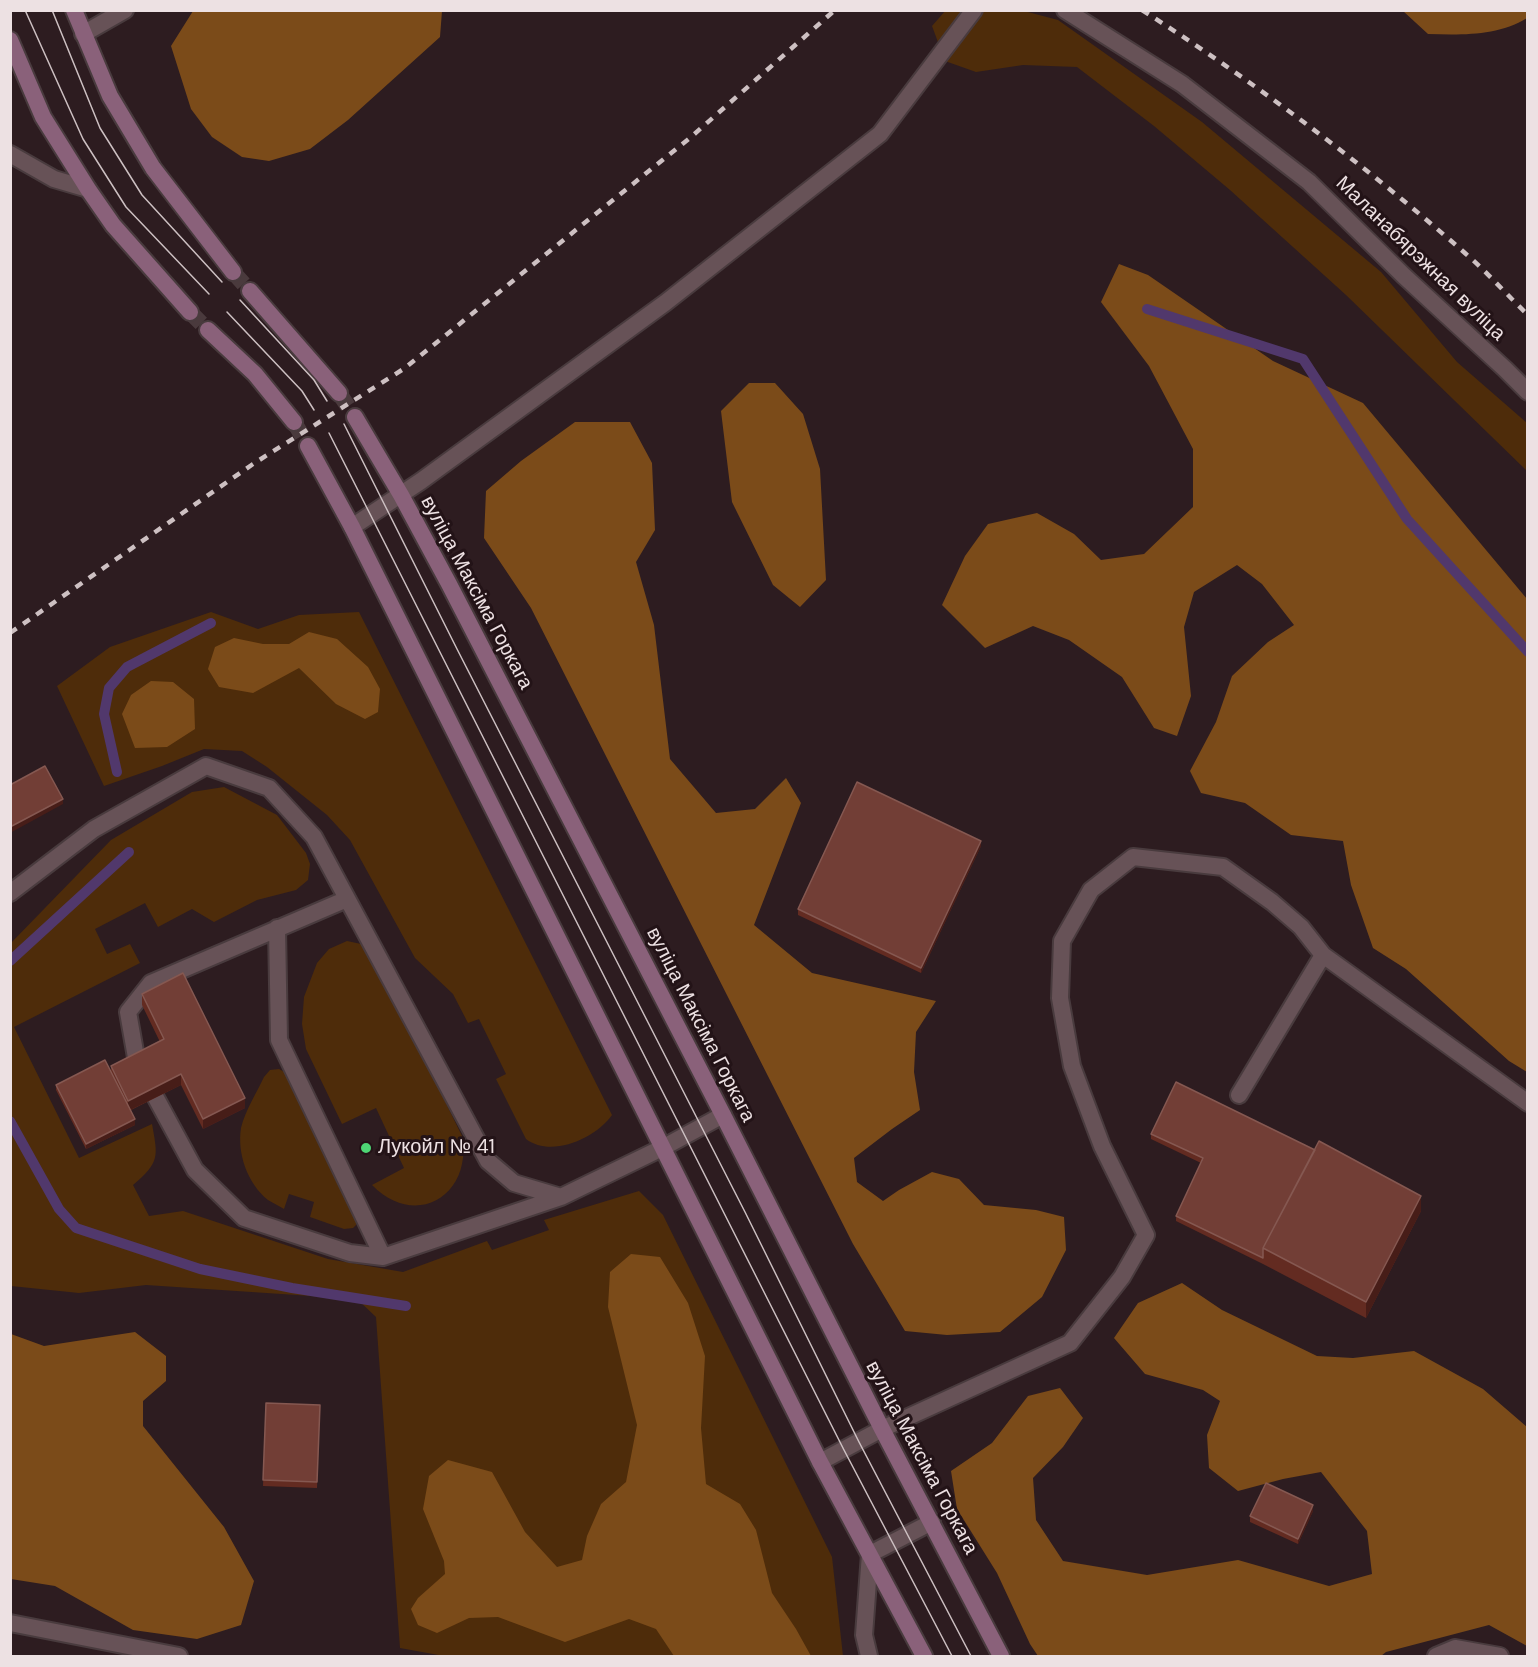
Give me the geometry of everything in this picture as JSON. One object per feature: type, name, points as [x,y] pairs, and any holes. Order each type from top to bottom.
[{"type":"main road","points":[[74,10],[110,96],[153,168],[233,272]]},
{"type":"main road","points":[[10,40],[43,117],[88,189],[113,225],[190,312]]},
{"type":"main road","points":[[250,291],[339,393]]},
{"type":"main road","points":[[208,330],[255,374],[294,423]]},
{"type":"main road","name":"вуліца Максіма Горкага","points":[[355,417],[401,495],[449,584],[882,1429],[1001,1656]]},
{"type":"main road","points":[[309,446],[664,1147],[820,1462],[924,1656]]},
{"type":"street","points":[[83,34],[125,10]]},
{"type":"street","points":[[352,527],[401,495],[665,303],[880,134],[974,10]]},
{"type":"street","name":"Маланабярэжная вуліца","points":[[1065,10],[1182,84],[1309,182],[1527,392]]},
{"type":"street","points":[[10,153],[54,179],[88,189]]},
{"type":"street","points":[[10,893],[94,829],[206,766],[269,788],[314,837],[488,1161],[514,1183],[561,1197]]},
{"type":"street","points":[[820,1462],[882,1429],[1070,1343],[1122,1277],[1146,1234],[1102,1146],[1072,1066],[1060,998],[1062,941],[1091,890],[1133,857],[1223,867],[1272,902],[1301,927],[1323,955],[1527,1103]]},
{"type":"street","points":[[138,1064],[128,1012],[151,983],[347,899]]},
{"type":"street","points":[[277,928],[279,1040],[382,1257]]},
{"type":"street","points":[[1239,1095],[1323,955]]},
{"type":"street","points":[[156,1098],[195,1170],[244,1218],[350,1253],[382,1257],[561,1197],[664,1147],[723,1115]]},
{"type":"street","points":[[869,1656],[864,1635],[870,1554],[932,1522]]},
{"type":"street","points":[[10,1623],[179,1656]]},
{"type":"street","points":[[1436,1656],[1455,1648],[1500,1656]]},
{"type":"shaded area","points":[[946,10],[1024,11],[1058,20],[1202,122],[1381,272],[1457,362],[1527,423],[1527,471],[1346,295],[1230,190],[1154,126],[1077,67],[1023,65],[976,72],[945,61],[932,26]]},
{"type":"shaded area","points":[[193,11],[442,11],[440,37],[348,120],[310,149],[269,161],[242,157],[212,137],[191,109],[171,46]]},
{"type":"shaded area","points":[[1403,11],[1527,11],[1527,18],[1492,31],[1467,34],[1428,34]]},
{"type":"shaded area","points":[[1119,264],[1148,275],[1273,361],[1363,403],[1527,599],[1527,1072],[1509,1061],[1406,969],[1373,948],[1351,885],[1343,841],[1291,835],[1245,803],[1201,793],[1190,771],[1216,722],[1232,676],[1268,642],[1294,625],[1262,584],[1237,565],[1194,592],[1184,627],[1191,696],[1177,736],[1154,728],[1122,677],[1069,640],[1033,626],[985,648],[942,605],[965,556],[988,524],[1037,513],[1074,534],[1101,560],[1144,554],[1193,507],[1193,449],[1149,366],[1101,302]]},
{"type":"shaded area","points":[[749,383],[775,383],[803,414],[820,469],[826,580],[800,607],[773,585],[732,502],[721,411]]},
{"type":"shaded area","points":[[575,422],[630,422],[652,463],[655,530],[636,562],[654,625],[670,759],[716,813],[755,809],[786,778],[801,803],[754,925],[812,973],[936,1001],[916,1032],[914,1072],[920,1110],[854,1158],[857,1182],[883,1201],[932,1172],[959,1179],[984,1205],[1036,1210],[1064,1217],[1066,1250],[1042,1297],[1000,1332],[947,1335],[905,1331],[853,1244],[531,608],[484,538],[486,491],[521,461]]},
{"type":"shaded area","points":[[211,612],[258,629],[299,615],[359,612],[612,1115],[595,1132],[560,1146],[548,1147],[526,1139],[496,1079],[506,1074],[479,1019],[468,1023],[453,994],[415,958],[350,840],[327,815],[267,767],[242,751],[204,749],[104,786],[57,686],[110,647]]},
{"type":"shaded area","points":[[309,632],[337,639],[368,667],[380,689],[378,712],[365,719],[336,704],[299,668],[253,693],[219,687],[208,669],[215,647],[234,638],[263,644],[289,644]]},
{"type":"shaded area","points":[[151,681],[173,682],[194,699],[195,729],[167,747],[135,748],[122,714],[131,695]]},
{"type":"shaded area","points":[[224,787],[277,815],[306,853],[310,864],[308,880],[296,890],[257,900],[214,922],[192,909],[158,927],[145,903],[95,929],[107,954],[130,944],[140,963],[14,1027],[79,1158],[152,1124],[155,1158],[148,1170],[133,1185],[149,1216],[183,1211],[328,1259],[403,1272],[487,1241],[492,1250],[549,1230],[544,1220],[639,1191],[663,1215],[832,1557],[843,1656],[444,1656],[400,1648],[376,1317],[357,1299],[146,1285],[79,1293],[11,1286],[10,944],[111,840],[192,792]]},
{"type":"shaded area","points":[[347,941],[361,944],[373,954],[462,1136],[463,1157],[459,1175],[450,1189],[438,1200],[423,1205],[406,1205],[389,1198],[372,1185],[404,1168],[376,1108],[342,1124],[306,1049],[302,1024],[304,997],[317,963],[329,949]]},
{"type":"shaded area","points":[[279,1069],[286,1073],[356,1217],[356,1225],[353,1228],[344,1229],[310,1217],[314,1202],[289,1194],[284,1209],[268,1200],[249,1176],[242,1157],[241,1128],[248,1108],[264,1077],[270,1070]]},
{"type":"shaded area","points":[[631,1254],[660,1257],[688,1303],[705,1356],[701,1428],[706,1484],[740,1504],[756,1530],[772,1593],[811,1656],[674,1656],[656,1629],[629,1619],[565,1642],[498,1617],[469,1618],[437,1633],[418,1625],[411,1609],[418,1598],[445,1574],[444,1561],[423,1509],[429,1476],[448,1460],[492,1472],[525,1532],[557,1567],[582,1560],[587,1536],[601,1504],[626,1482],[637,1425],[608,1307],[610,1272]]},
{"type":"shaded area","points":[[1182,1283],[1222,1310],[1317,1356],[1353,1358],[1414,1351],[1483,1389],[1527,1427],[1527,1646],[1489,1625],[1386,1652],[1381,1656],[1038,1656],[1030,1644],[997,1573],[957,1509],[951,1471],[992,1443],[1028,1396],[1060,1388],[1083,1418],[1063,1447],[1033,1478],[1036,1520],[1063,1561],[1147,1575],[1238,1560],[1329,1586],[1372,1574],[1367,1531],[1321,1472],[1238,1491],[1209,1468],[1207,1435],[1220,1401],[1203,1390],[1145,1374],[1114,1338],[1138,1303]]},
{"type":"shaded area","points":[[135,1332],[166,1356],[166,1381],[143,1401],[143,1426],[224,1527],[254,1581],[241,1625],[197,1639],[133,1630],[55,1586],[11,1579],[11,1334],[44,1346]]},
{"type":"building","points":[[45,766],[63,799],[10,827],[10,785]]},
{"type":"building","points":[[857,782],[981,841],[921,968],[798,909]]},
{"type":"building","points":[[183,973],[245,1098],[203,1119],[181,1074],[128,1101],[111,1066],[164,1039],[142,994]]},
{"type":"building","points":[[105,1060],[135,1119],[86,1144],[56,1085]]},
{"type":"building","points":[[1176,1082],[1315,1150],[1263,1248],[1263,1258],[1176,1216],[1203,1158],[1151,1134]]},
{"type":"building","points":[[1319,1141],[1421,1196],[1366,1302],[1263,1248]]},
{"type":"building","points":[[266,1403],[320,1405],[317,1482],[263,1480]]},
{"type":"building","points":[[1266,1483],[1313,1505],[1298,1539],[1250,1516]]},
{"type":"waterway","points":[[1147,309],[1303,359],[1407,519],[1528,652]]},
{"type":"waterway","points":[[117,772],[104,714],[109,688],[127,667],[211,623]]},
{"type":"waterway","points":[[10,961],[129,852]]},
{"type":"waterway","points":[[10,1121],[59,1209],[76,1228],[200,1269],[292,1288],[406,1306]]},
{"type":"tunnel","points":[[233,272],[250,291]]},
{"type":"tunnel","points":[[190,312],[208,330]]},
{"type":"tunnel","points":[[339,393],[355,417]]},
{"type":"tunnel","points":[[294,422],[308,446]]},
{"type":"tram line","points":[[25,10],[83,139],[126,207],[209,294]]},
{"type":"tram line","points":[[52,10],[100,128],[142,195],[222,282]]},
{"type":"tram line","points":[[240,300],[314,380],[327,401]]},
{"type":"tram line","points":[[227,312],[302,391],[314,410]]},
{"type":"tram line","points":[[344,424],[745,1212],[859,1442],[971,1656]]},
{"type":"tram line","points":[[329,433],[844,1450],[952,1656]]},
{"type":"railway","points":[[10,633],[253,464],[405,368],[691,137],[835,10]]},
{"type":"railway","points":[[1142,10],[1227,66],[1349,157],[1466,254],[1528,315]]},
{"type":"place","name":"Лукойл № 41","points":[[366,1148]]}]
